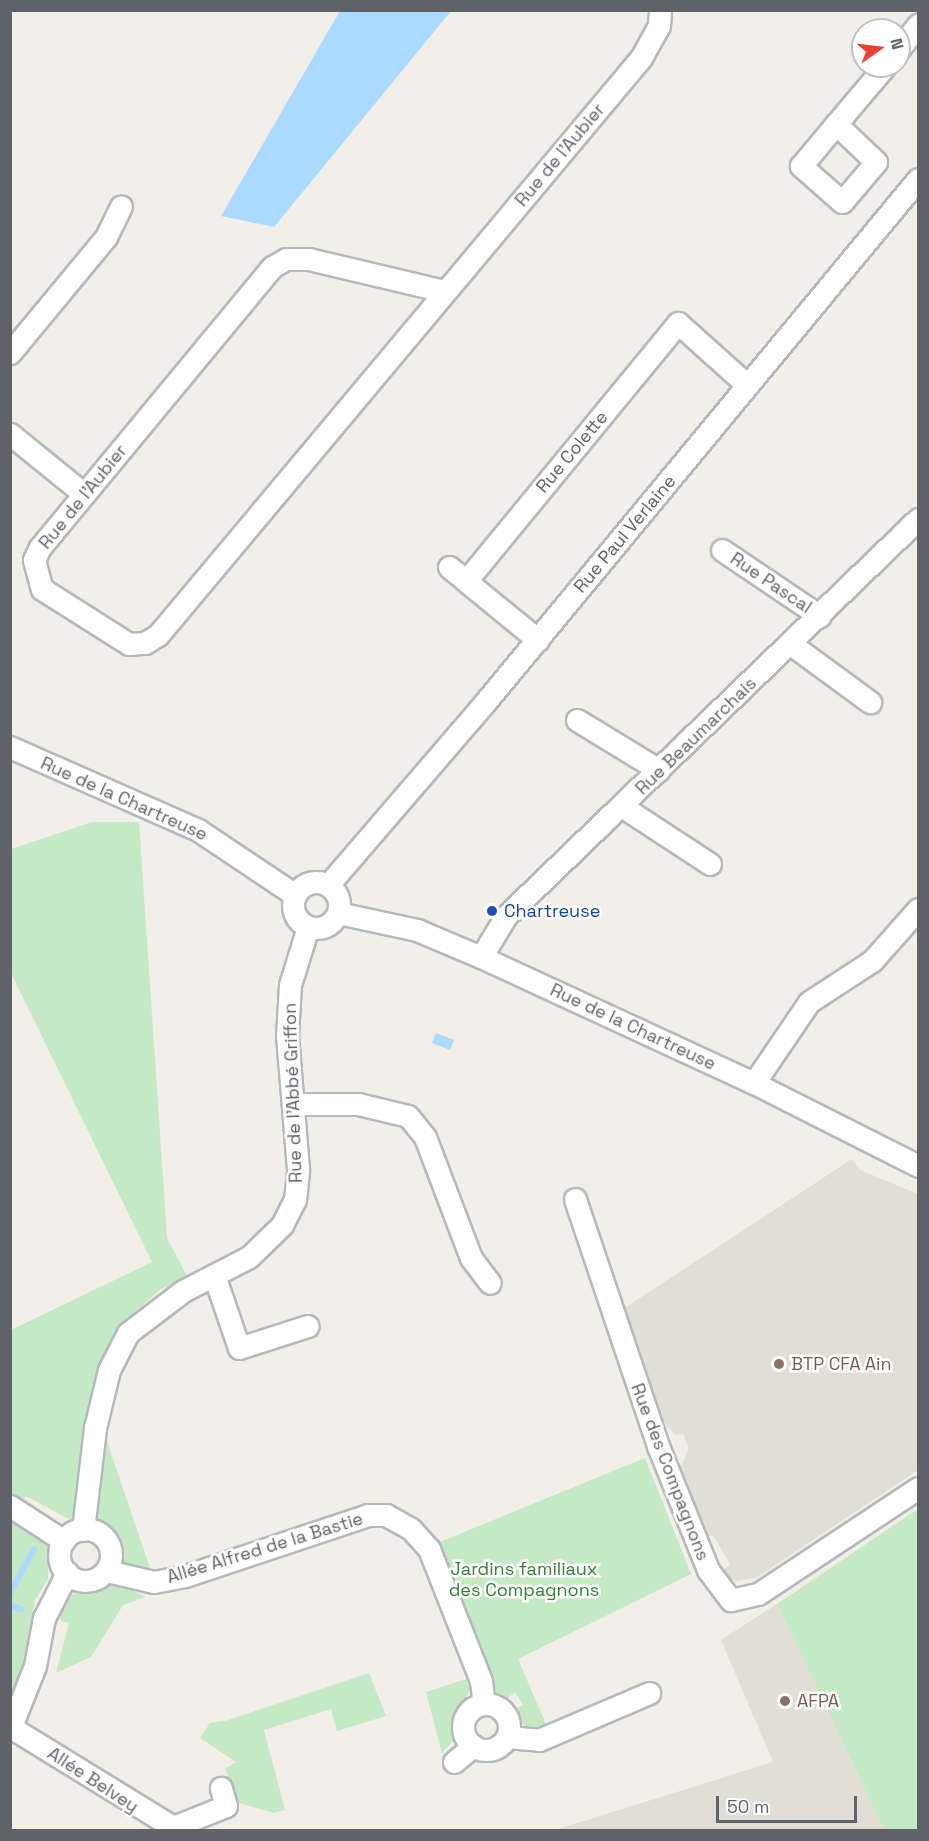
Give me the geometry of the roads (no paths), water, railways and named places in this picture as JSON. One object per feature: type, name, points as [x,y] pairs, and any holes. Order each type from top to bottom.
[{"type":"street","name":"Rue de l'Aubier","points":[[444,291],[309,259],[286,259],[272,267],[40,547],[34,560],[35,576],[42,589],[129,644],[145,643],[158,635],[641,58],[659,26],[660,10]]},
{"type":"street","points":[[836,124],[875,78]]},
{"type":"street","name":"Rue Paul Verlaine","points":[[328,885],[538,640],[918,179]]},
{"type":"street","points":[[10,353],[106,237],[121,206]]},
{"type":"street","name":"Rue Colette","points":[[466,581],[678,323],[747,385]]},
{"type":"street","points":[[14,445],[84,494]]},
{"type":"street","name":"Rue Beaumarchais","points":[[481,957],[506,916],[792,645],[918,519]]},
{"type":"street","name":"Rue Pascal","points":[[722,550],[820,616]]},
{"type":"street","points":[[449,567],[538,640]]},
{"type":"street","points":[[792,645],[870,702]]},
{"type":"street","points":[[577,720],[659,770]]},
{"type":"street","name":"Rue de la Chartreuse","points":[[10,747],[198,830],[295,895]]},
{"type":"street","points":[[622,807],[710,864]]},
{"type":"street","points":[[313,882],[328,885],[338,897],[338,913],[330,925],[308,927],[293,910],[295,895],[313,882]]},
{"type":"street","points":[[754,1083],[809,1002],[872,961],[918,909]]},
{"type":"street","name":"Rue de la Chartreuse","points":[[338,913],[417,930],[481,957],[754,1083],[918,1166]]},
{"type":"street","name":"Rue de l'Abbé Griffon","points":[[83,1530],[95,1428],[117,1350],[128,1333],[146,1317],[214,1275],[249,1257],[282,1225],[295,1200],[298,1169],[288,1036],[290,985],[308,927]]},
{"type":"street","points":[[293,1104],[358,1104],[408,1116],[425,1137],[471,1258],[490,1283]]},
{"type":"street","name":"Rue des Compagnons","points":[[575,1198],[658,1446],[708,1570],[731,1600],[758,1594],[918,1488]]},
{"type":"street","points":[[214,1275],[239,1348],[308,1326]]},
{"type":"street","points":[[10,1506],[64,1541]]},
{"type":"street","name":"Allée Alfred de la Bastie","points":[[106,1570],[154,1582],[185,1576],[369,1515],[386,1515],[411,1529],[429,1549],[481,1682],[484,1704]]},
{"type":"street","points":[[83,1530],[100,1534],[106,1540],[111,1558],[106,1570],[92,1581],[74,1579],[67,1574],[60,1558],[64,1541],[83,1530]]},
{"type":"street","points":[[11,1728],[35,1666],[44,1618],[67,1574]]},
{"type":"street","points":[[507,1737],[505,1713],[484,1704],[465,1718],[464,1733],[473,1746],[490,1750],[507,1737],[539,1740],[649,1693]]},
{"type":"street","name":"Allée Belvey","points":[[11,1728],[173,1827],[226,1806],[221,1788]]},
{"type":"street","points":[[454,1762],[473,1746]]},
{"type":"water","points":[[340,11],[451,11],[274,227],[221,216]]},
{"type":"water","points":[[436,1033],[454,1040],[450,1050],[432,1043]]},
{"type":"waterway","points":[[10,1593],[34,1549]]},
{"type":"waterway","points":[[10,1605],[21,1609]]},
{"type":"place","name":"Chartreuse","points":[[492,911]]},
{"type":"place","name":"BTP CFA Ain","points":[[779,1364]]},
{"type":"place","name":"AFPA","points":[[785,1701]]},
{"type":"park label","name":"Jardins familiaux des Compagnons","points":[[524,1580]]}]
